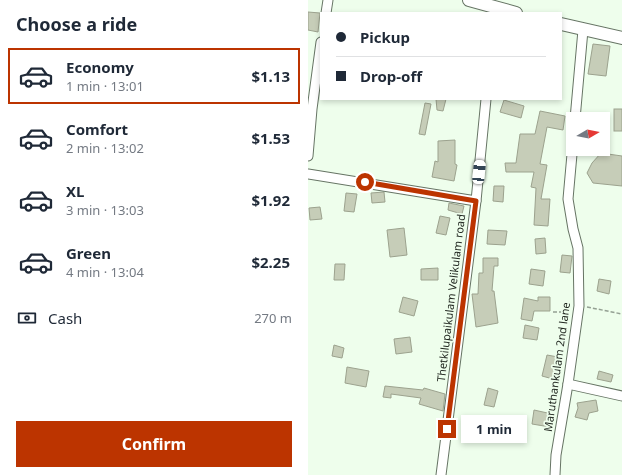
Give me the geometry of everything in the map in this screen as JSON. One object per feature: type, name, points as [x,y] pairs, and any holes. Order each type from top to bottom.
[{"type":"street","points":[[326,12],[328,0]]},
{"type":"street","points":[[469,0],[513,12]]},
{"type":"street","points":[[562,24],[622,38]]},
{"type":"street","points":[[576,112],[582,30]]},
{"type":"street","points":[[308,156],[312,109],[320,49]]},
{"type":"street","name":"Thetkilupaikulam Velikulam road","points":[[441,475],[476,201],[486,100]]},
{"type":"street","name":"Maruthankulam 2nd lane","points":[[555,475],[556,455],[579,306],[578,248],[568,199],[572,156]]},
{"type":"street","points":[[308,174],[476,201]]},
{"type":"street","points":[[568,384],[622,396]]},
{"type":"path","points":[[553,312],[569,312],[579,306],[622,314]]},
{"type":"building","points":[[308,12],[320,13],[318,32],[308,30]]},
{"type":"building","points":[[593,44],[610,46],[606,76],[588,74]]},
{"type":"building","points":[[436,100],[446,100],[443,111],[437,110]]},
{"type":"building","points":[[504,100],[524,106],[521,118],[500,112]]},
{"type":"building","points":[[425,103],[431,104],[425,135],[419,134]]},
{"type":"building","points":[[614,109],[622,109],[622,131],[614,131]]},
{"type":"building","points":[[540,111],[565,116],[563,130],[547,127],[540,164],[547,165],[541,199],[550,199],[548,226],[534,225],[536,188],[531,187],[534,172],[506,172],[505,163],[516,163],[520,134],[535,134]]},
{"type":"building","points":[[455,140],[455,164],[457,165],[454,181],[432,177],[435,161],[438,162],[438,141]]},
{"type":"building","points":[[610,154],[622,156],[622,186],[593,183],[587,173],[592,163],[598,156],[610,156]]},
{"type":"building","points":[[494,186],[504,186],[503,202],[493,201]]},
{"type":"building","points":[[384,192],[385,202],[372,203],[371,193]]},
{"type":"building","points":[[346,193],[357,194],[354,212],[344,211]]},
{"type":"building","points":[[449,203],[464,206],[462,214],[448,210]]},
{"type":"building","points":[[320,207],[322,219],[310,220],[309,208]]},
{"type":"building","points":[[440,216],[450,218],[446,235],[436,233]]},
{"type":"building","points":[[404,228],[407,255],[390,257],[387,230]]},
{"type":"building","points":[[488,230],[507,231],[505,245],[487,244]]},
{"type":"building","points":[[545,238],[546,253],[536,254],[535,239]]},
{"type":"building","points":[[562,255],[572,256],[570,273],[560,272]]},
{"type":"building","points":[[483,258],[498,258],[498,266],[494,266],[492,291],[494,291],[498,323],[476,327],[472,294],[478,294],[479,273],[483,273]]},
{"type":"building","points":[[335,264],[345,264],[344,280],[334,280]]},
{"type":"building","points":[[438,268],[438,280],[421,280],[421,269]]},
{"type":"building","points":[[531,269],[545,271],[543,286],[529,284]]},
{"type":"building","points":[[599,279],[611,281],[609,294],[597,291]]},
{"type":"building","points":[[403,297],[418,301],[414,316],[399,312]]},
{"type":"building","points":[[538,297],[550,297],[550,311],[534,311],[532,321],[521,319],[524,298],[538,301]]},
{"type":"building","points":[[525,325],[539,328],[537,340],[523,338]]},
{"type":"building","points":[[410,337],[412,352],[396,354],[394,339]]},
{"type":"building","points":[[334,345],[344,348],[342,358],[332,356]]},
{"type":"building","points":[[547,355],[558,357],[553,379],[542,376]]},
{"type":"building","points":[[347,367],[369,371],[366,387],[345,383]]},
{"type":"building","points":[[599,371],[613,375],[611,382],[597,379]]},
{"type":"building","points":[[385,386],[423,390],[424,388],[445,394],[443,411],[419,404],[421,398],[391,394],[391,398],[383,397]]},
{"type":"building","points":[[488,388],[498,391],[494,407],[484,405]]},
{"type":"building","points":[[596,400],[598,411],[589,413],[587,420],[575,417],[578,408],[577,403]]},
{"type":"building","points":[[534,410],[552,414],[550,427],[532,424]]},
{"type":"route","points":[[365,182],[476,201],[447,429]]}]
